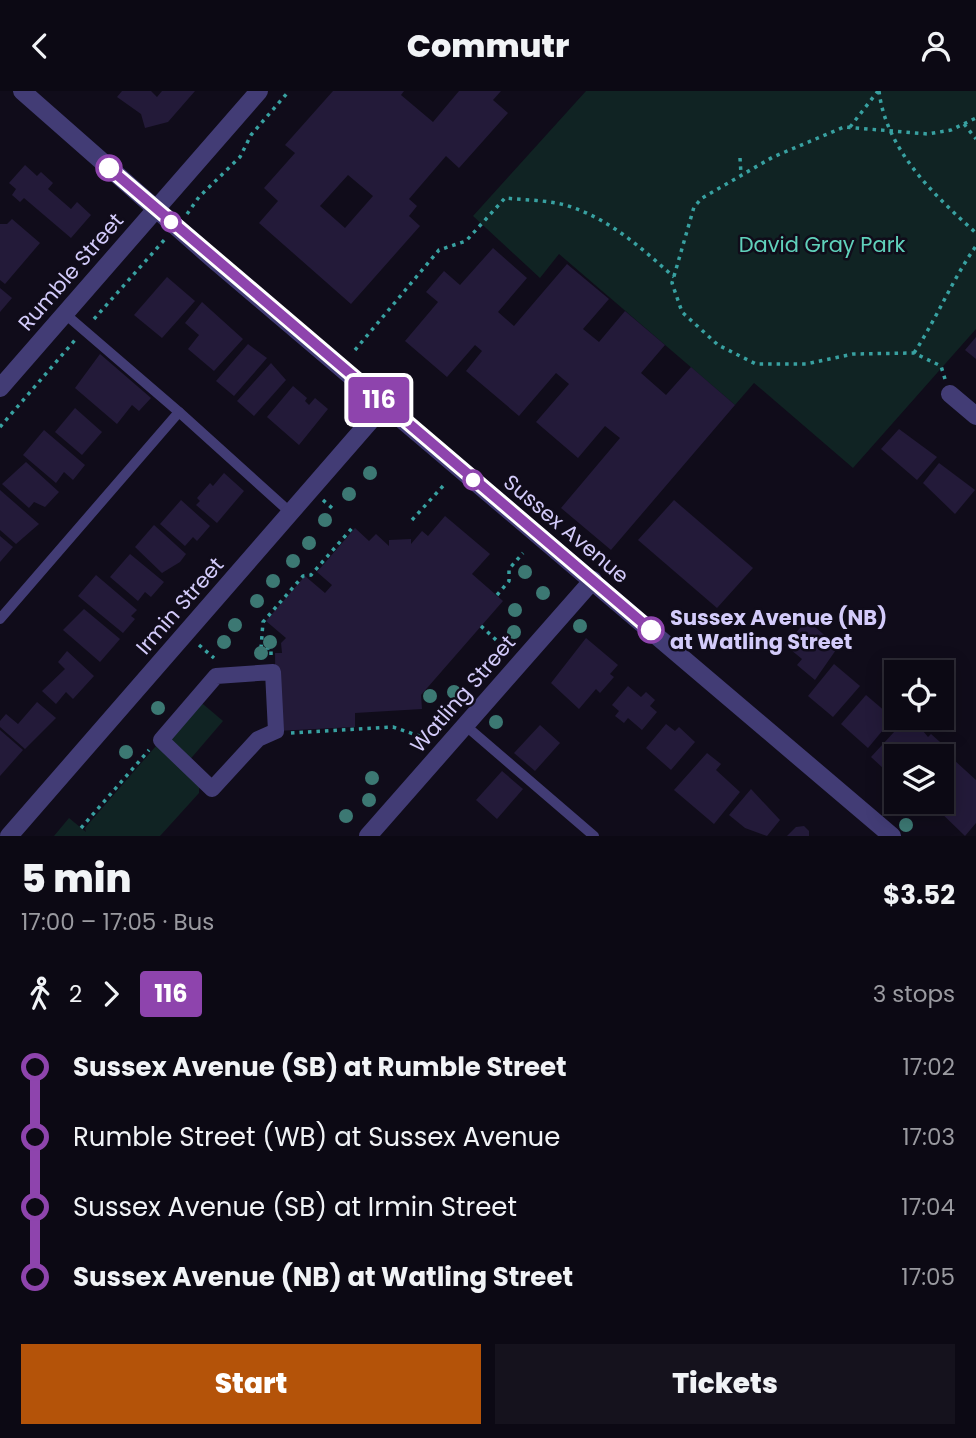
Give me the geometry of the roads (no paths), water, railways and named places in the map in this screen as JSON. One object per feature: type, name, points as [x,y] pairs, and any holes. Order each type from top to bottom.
[{"type":"street","name":"Sussex Avenue","points":[[22,91],[384,404],[892,836]]},
{"type":"street","name":"Rumble Street","points":[[0,388],[259,91]]},
{"type":"street","points":[[950,394],[976,416]]},
{"type":"street","name":"Irmin Street","points":[[9,836],[292,514],[384,404]]},
{"type":"street","name":"Watling Street","points":[[368,836],[593,580]]},
{"type":"street","points":[[274,672],[276,731],[268,735],[258,739],[212,789],[161,740],[216,676],[274,672]]},
{"type":"lane","points":[[64,313],[292,514]]},
{"type":"lane","points":[[0,619],[179,412]]},
{"type":"lane","points":[[466,726],[594,836]]},
{"type":"place","name":"Sussex Avenue (NB) at Watling Street","points":[[651,630]]},
{"type":"park label","name":"David Gray Park","points":[[822,245]]}]
